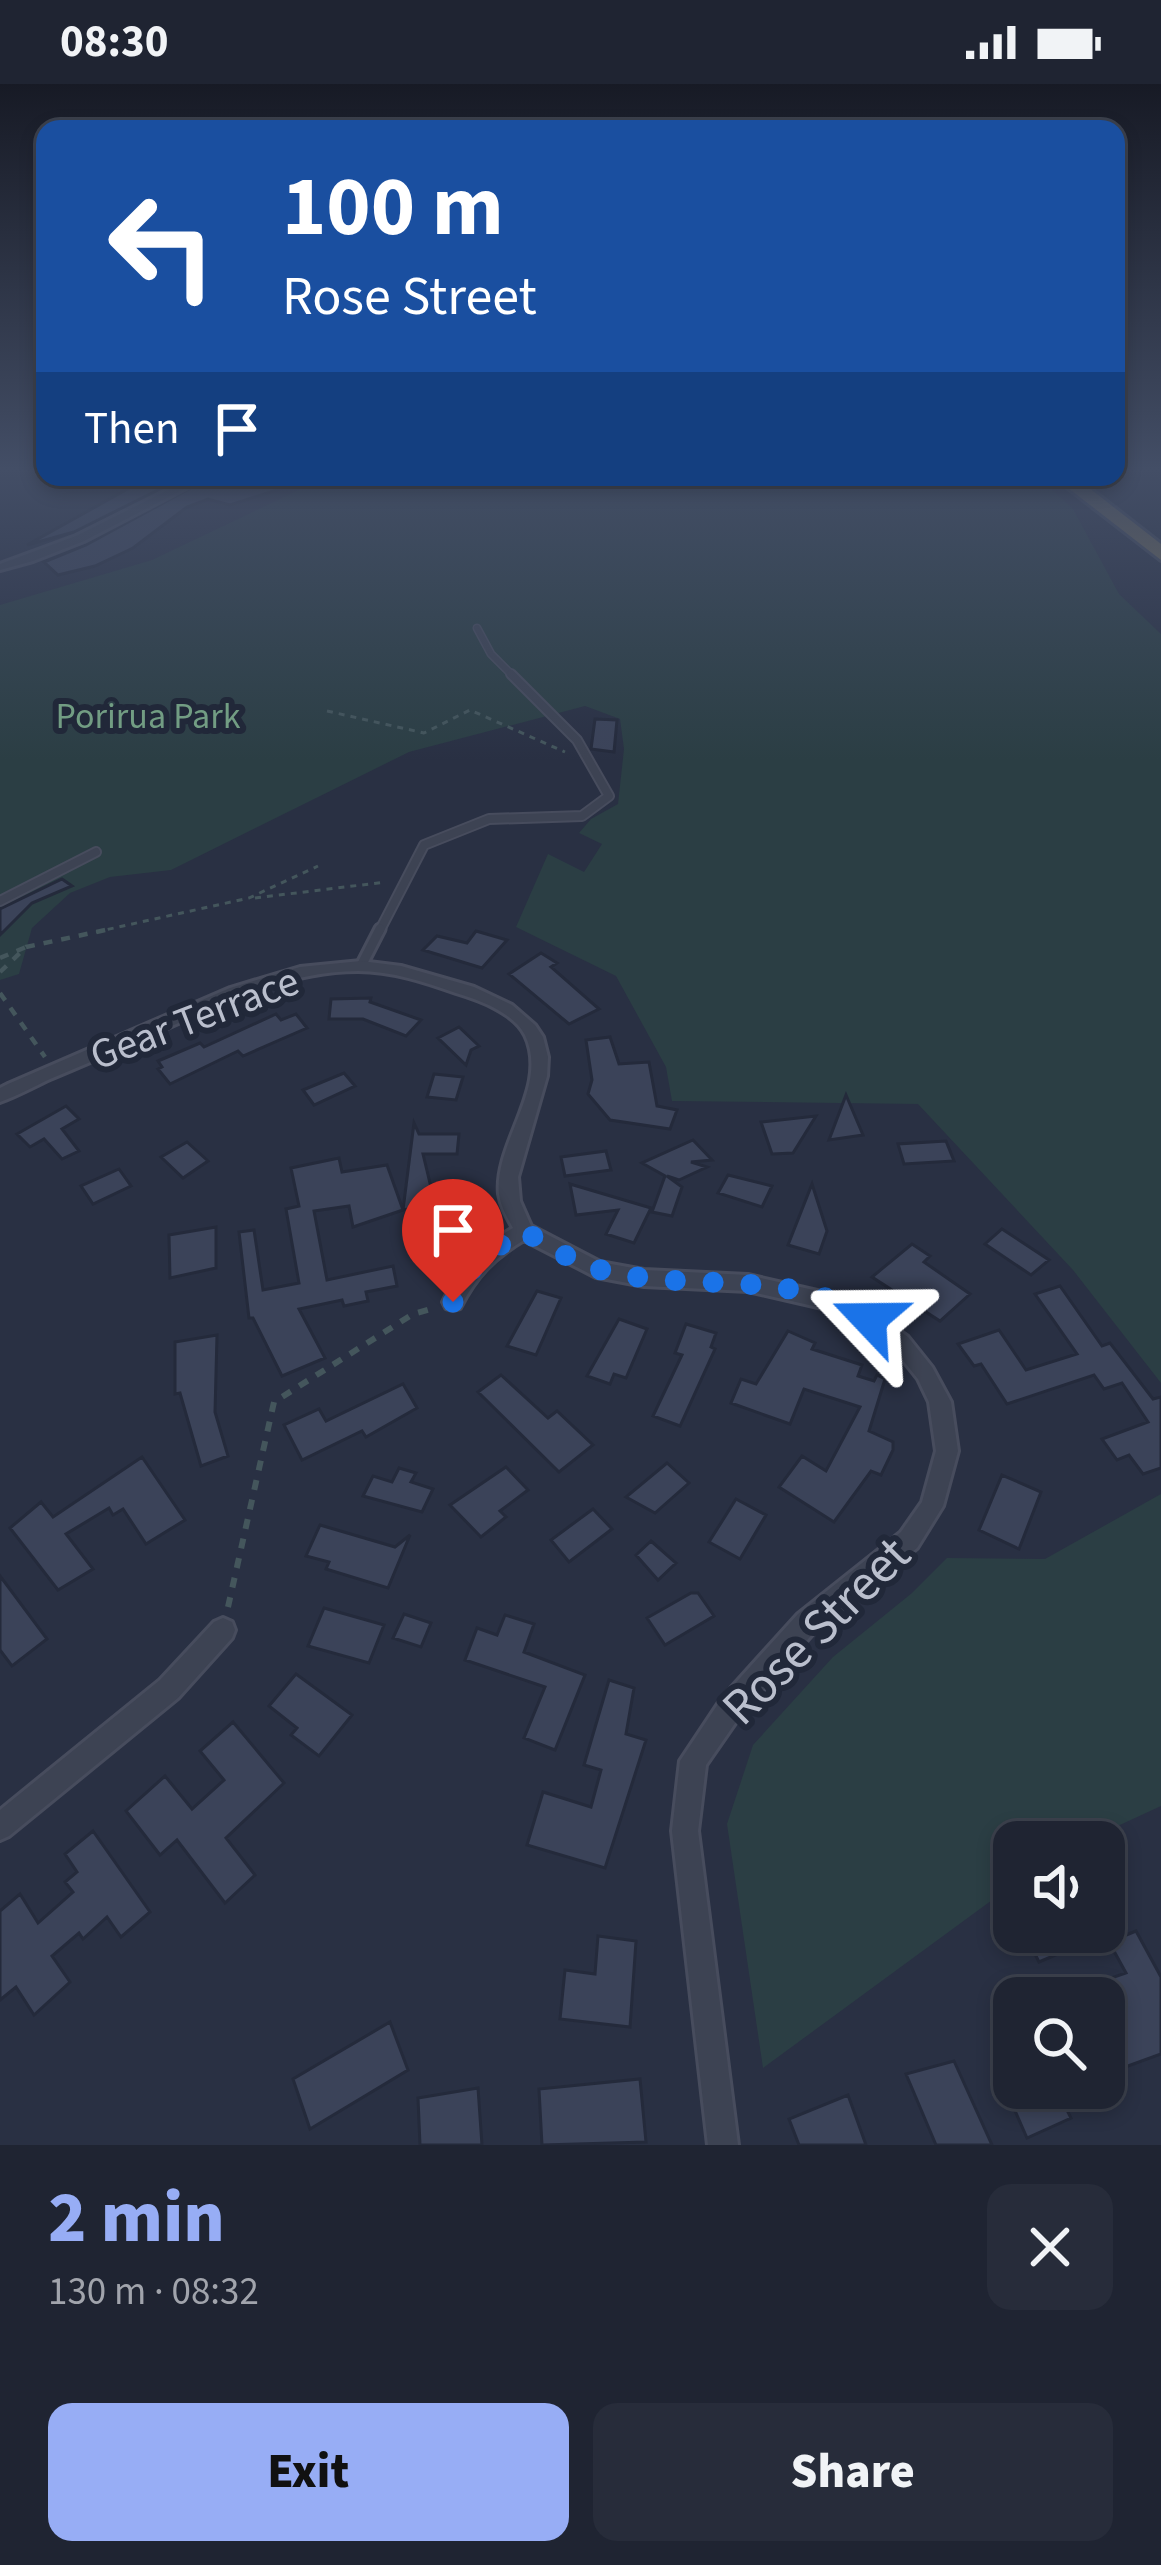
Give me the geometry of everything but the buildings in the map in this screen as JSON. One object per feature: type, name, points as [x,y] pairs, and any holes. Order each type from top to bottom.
[{"type":"street","name":"Gear Terrace","points":[[0,1096],[215,1001],[318,970],[361,966],[481,996],[532,1030],[539,1067],[509,1178],[509,1198],[524,1231]]},
{"type":"street","points":[[453,1302],[463,1278],[484,1254],[524,1231]]},
{"type":"street","name":"Rose Street","points":[[524,1231],[596,1268],[644,1278],[748,1283],[850,1306],[901,1343],[940,1402],[946,1451],[932,1506],[921,1523],[909,1540],[807,1622],[730,1706],[693,1761],[685,1831],[723,2145]]},
{"type":"street","points":[[0,1827],[170,1689],[223,1630]]},
{"type":"lane","points":[[361,966],[424,844],[490,818],[558,823],[601,806],[609,796],[561,720],[491,654],[477,628]]},
{"type":"lane","points":[[0,901],[96,852]]},
{"type":"path","points":[[326,711],[356,714],[424,733],[470,710],[540,744],[588,760]]},
{"type":"path","points":[[249,898],[318,866]]},
{"type":"path","points":[[0,958],[26,947],[249,898],[406,879]]},
{"type":"path","points":[[0,972],[26,947]]},
{"type":"path","points":[[0,994],[54,1071]]},
{"type":"path","points":[[223,1630],[274,1402],[413,1314],[453,1302]]},
{"type":"green space","name":"Porirua Park","points":[[128,567],[1104,567],[1119,594],[1161,634],[1161,1383],[1073,1270],[918,1104],[672,1101],[666,1067],[616,976],[516,927],[548,854],[584,872],[602,844],[579,833],[591,819],[618,804],[624,749],[620,719],[585,706],[409,752],[171,870],[110,877],[70,893],[32,928],[19,974],[0,980],[0,605]]},
{"type":"green space","points":[[1161,1494],[1161,1806],[1125,1823],[993,1821],[993,1899],[763,2068],[727,1824],[753,1745],[833,1657],[947,1558],[1045,1559]]},
{"type":"route","points":[[453,1302],[463,1278],[484,1254],[524,1231],[596,1268],[644,1278],[748,1283],[821,1297],[850,1306],[869,1319]]}]
